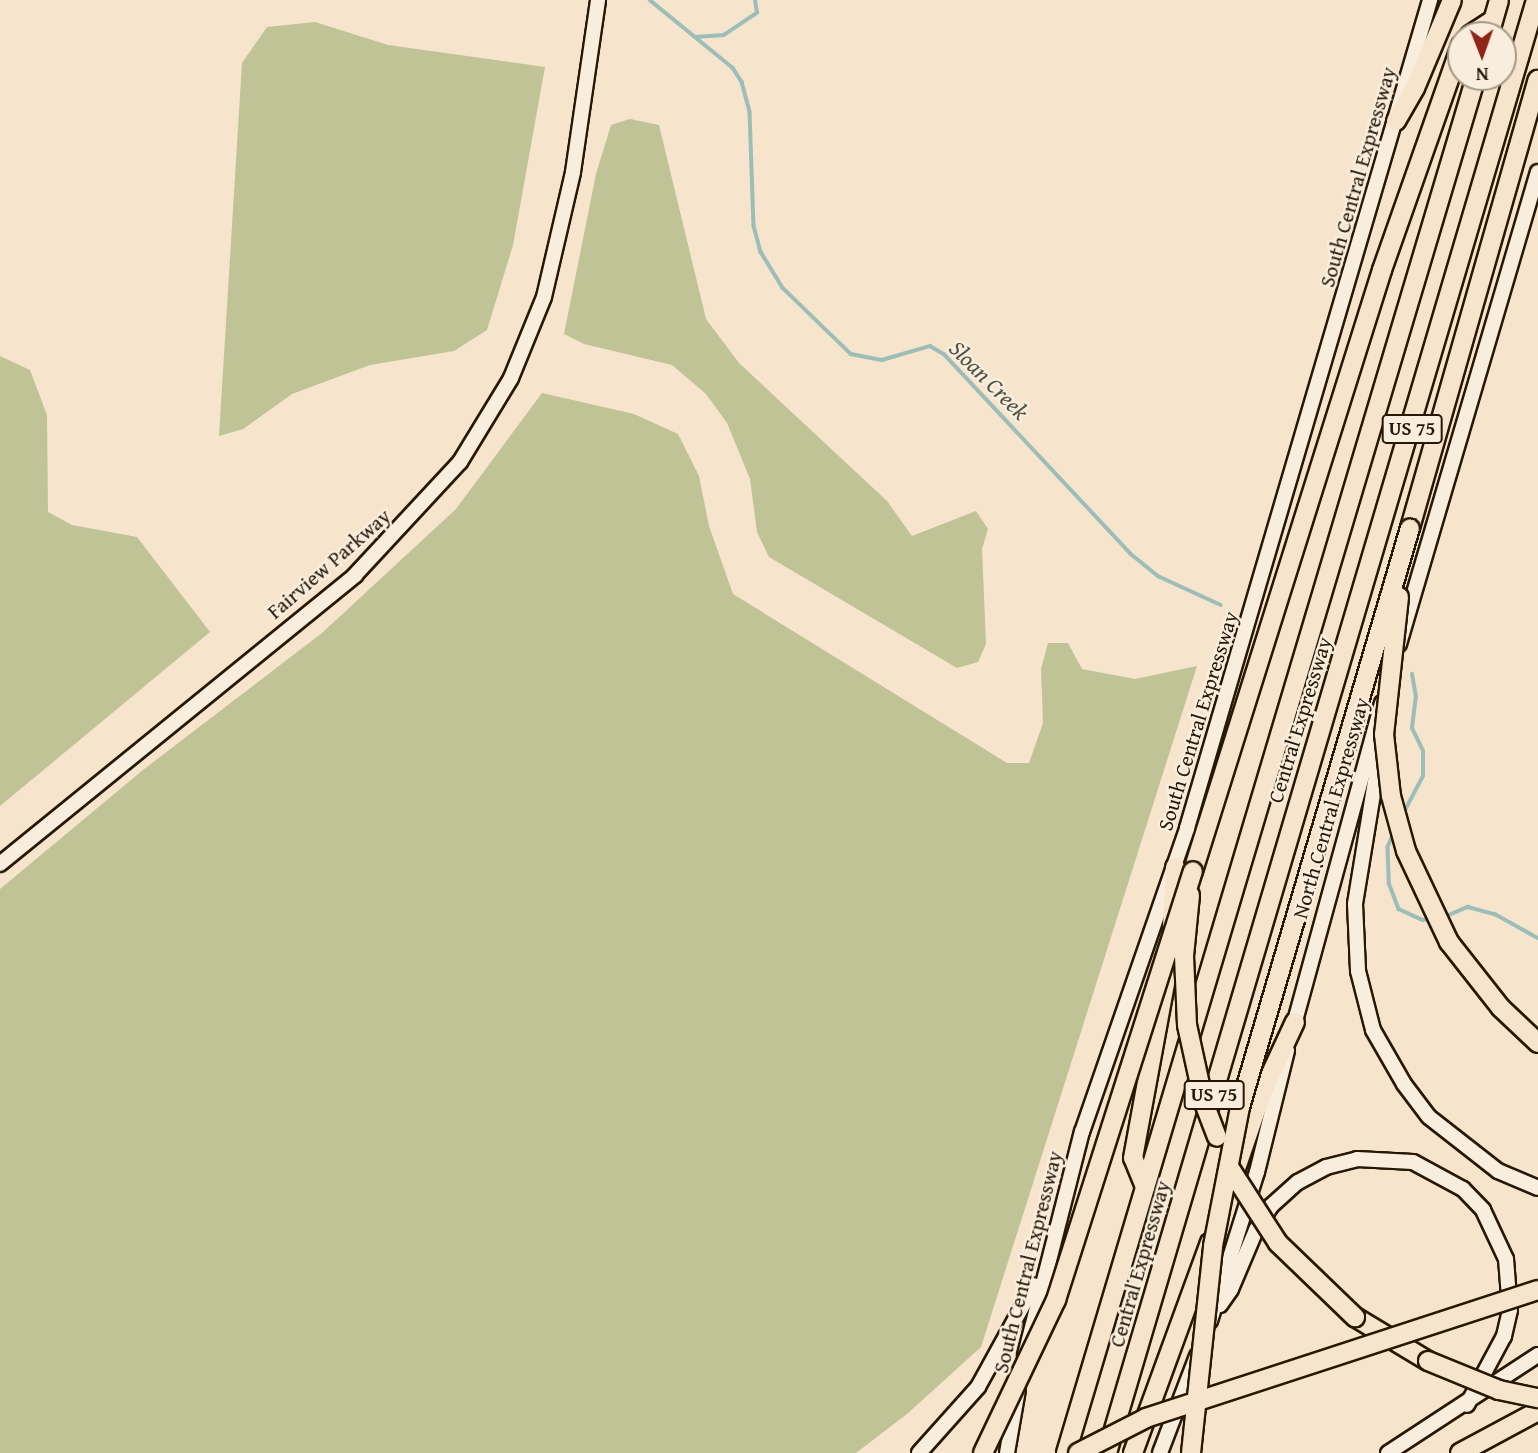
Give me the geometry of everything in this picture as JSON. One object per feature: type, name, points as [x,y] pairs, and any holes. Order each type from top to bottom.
[{"type":"highway","points":[[1396,121],[1415,88],[1452,0]]},
{"type":"highway","points":[[1493,21],[1499,0]]},
{"type":"highway","name":"Central Expressway","points":[[1107,1453],[1536,0]]},
{"type":"highway","points":[[1191,1453],[1213,1246],[1240,1107],[1538,80]]},
{"type":"highway","points":[[983,1453],[1056,1300],[1184,869],[1294,546],[1382,270],[1447,87]]},
{"type":"highway","name":"Central Expressway","points":[[1066,1453],[1472,91]]},
{"type":"highway","points":[[1410,528],[1385,702],[1391,796],[1416,878],[1449,942],[1501,1008],[1538,1043]]},
{"type":"highway","points":[[1145,1187],[1133,1158],[1184,869]]},
{"type":"highway","points":[[1184,869],[1187,1025],[1204,1103],[1231,1170],[1253,1206],[1278,1243],[1355,1317],[1428,1361],[1499,1390],[1538,1398]]},
{"type":"highway","points":[[1133,1453],[1163,1382],[1262,1093],[1295,1022]]},
{"type":"highway","points":[[1078,1453],[1146,1418],[1538,1290]]},
{"type":"highway","points":[[1460,1453],[1538,1411]]},
{"type":"main road","name":"Fairview Parkway","points":[[0,864],[355,575],[460,462],[511,378],[544,297],[573,172],[598,0]]},
{"type":"main road","name":"South Central Expressway","points":[[1007,1453],[1045,1262],[1083,1132],[1184,869],[1430,0]]},
{"type":"main road","name":"North Central Expressway","points":[[1160,1453],[1213,1313],[1256,1172],[1398,650],[1538,172]]},
{"type":"main road","points":[[1398,650],[1354,904],[1364,1000],[1387,1057],[1429,1117],[1498,1171],[1538,1188]]},
{"type":"main road","points":[[1213,1313],[1231,1289],[1256,1230],[1271,1206],[1298,1182],[1326,1167],[1357,1159],[1413,1162],[1441,1174],[1470,1196],[1498,1234],[1506,1259],[1510,1310],[1504,1336],[1466,1405]]},
{"type":"main road","points":[[919,1453],[950,1422],[999,1356],[1045,1262]]},
{"type":"main road","points":[[1388,1453],[1466,1405],[1538,1355]]},
{"type":"green space","points":[[315,22],[388,45],[545,67],[513,245],[487,330],[454,351],[370,365],[292,394],[243,429],[219,436],[242,63],[267,27]]},
{"type":"green space","points":[[630,119],[659,125],[706,319],[739,363],[887,501],[912,536],[976,511],[988,529],[982,549],[986,644],[978,662],[957,668],[769,557],[757,532],[750,479],[727,423],[706,394],[672,365],[584,344],[564,334],[596,174],[611,125]]},
{"type":"green space","points":[[0,356],[30,370],[47,415],[48,512],[72,525],[137,537],[210,632],[0,806]]},
{"type":"green space","points":[[542,393],[634,414],[678,434],[699,476],[709,526],[733,594],[1007,763],[1029,763],[1043,723],[1041,669],[1048,643],[1068,643],[1082,669],[1135,679],[1197,666],[981,1347],[907,1414],[856,1453],[0,1453],[0,889],[143,770],[322,633],[456,509]]},
{"type":"waterway","name":"Sloan Creek","points":[[650,0],[733,68],[742,82],[750,112],[754,226],[761,252],[783,288],[851,354],[882,360],[930,346],[944,354],[1131,554],[1158,576],[1221,605]]},
{"type":"waterway","points":[[695,37],[724,35],[757,13],[755,0]]},
{"type":"waterway","name":"Sloan Creek","points":[[1403,814],[1423,776],[1423,751],[1412,728],[1416,697],[1412,674]]},
{"type":"waterway","name":"Sloan Creek","points":[[1394,834],[1388,847],[1389,883],[1399,909],[1423,920],[1433,919]]},
{"type":"waterway","name":"Sloan Creek","points":[[1444,917],[1468,907],[1495,914],[1538,938]]}]
